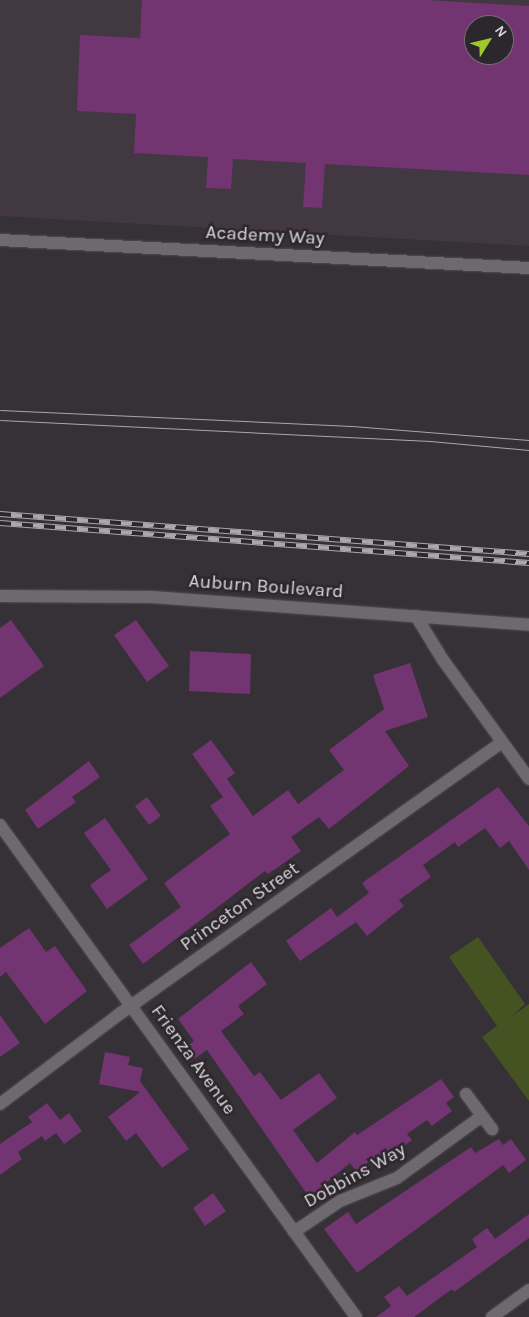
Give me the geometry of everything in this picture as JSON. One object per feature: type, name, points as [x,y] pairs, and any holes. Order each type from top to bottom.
[{"type":"street","name":"Academy Way","points":[[0,240],[529,268]]},
{"type":"street","name":"Auburn Boulevard","points":[[0,596],[152,597],[529,625]]},
{"type":"street","points":[[416,616],[529,779]]},
{"type":"street","name":"Princeton Street","points":[[0,1104],[132,1006],[502,742]]},
{"type":"street","name":"Frienza Avenue","points":[[0,824],[356,1317]]},
{"type":"street","points":[[466,1094],[492,1129]]},
{"type":"street","name":"Dobbins Way","points":[[294,1232],[340,1202],[397,1178],[482,1116]]},
{"type":"street","points":[[492,1317],[529,1290]]},
{"type":"shaded area","points":[[0,0],[529,0],[529,246],[0,216]]},
{"type":"green space","points":[[478,937],[525,1004],[512,1016],[529,1004],[529,1101],[482,1037],[497,1026],[449,957]]},
{"type":"building","points":[[142,0],[427,0],[529,6],[529,175],[325,164],[322,208],[303,207],[306,163],[233,159],[231,189],[206,188],[208,157],[134,153],[136,114],[77,111],[80,35],[140,38]]},
{"type":"building","points":[[11,620],[44,666],[0,698],[0,628]]},
{"type":"building","points":[[136,620],[169,666],[147,682],[114,635]]},
{"type":"building","points":[[190,651],[251,654],[250,694],[189,691]]},
{"type":"building","points":[[410,663],[428,717],[385,731],[409,766],[329,829],[319,817],[291,837],[301,851],[268,874],[265,871],[143,964],[129,945],[181,907],[164,883],[230,834],[210,806],[223,797],[192,754],[211,740],[235,773],[227,779],[253,816],[288,790],[298,804],[344,770],[329,750],[384,709],[373,675]]},
{"type":"building","points":[[89,761],[100,777],[72,797],[76,802],[38,829],[25,810]]},
{"type":"building","points":[[498,787],[529,826],[529,870],[509,841],[500,848],[485,828],[458,847],[455,842],[423,865],[431,877],[399,900],[404,906],[367,936],[356,922],[300,961],[286,941],[331,908],[337,917],[369,893],[362,883]]},
{"type":"building","points":[[147,797],[161,816],[149,825],[135,806]]},
{"type":"building","points":[[105,818],[148,879],[107,909],[90,885],[111,870],[84,833]]},
{"type":"building","points":[[29,928],[46,952],[55,946],[87,991],[45,1024],[6,972],[0,977],[0,948]]},
{"type":"building","points":[[251,962],[267,984],[238,1006],[244,1014],[221,1031],[254,1076],[260,1072],[281,1100],[319,1073],[337,1098],[293,1130],[317,1163],[355,1132],[357,1135],[441,1079],[454,1097],[446,1103],[452,1111],[432,1126],[427,1120],[407,1134],[412,1140],[382,1163],[377,1156],[356,1171],[350,1163],[309,1197],[207,1050],[194,1059],[185,1047],[194,1041],[178,1019]]},
{"type":"building","points":[[0,1015],[20,1043],[0,1057]]},
{"type":"building","points":[[105,1052],[130,1057],[128,1065],[143,1068],[140,1081],[189,1149],[162,1168],[136,1133],[126,1141],[108,1117],[140,1092],[99,1084]]},
{"type":"building","points":[[47,1103],[60,1120],[69,1113],[82,1131],[64,1144],[56,1133],[45,1141],[42,1136],[18,1152],[22,1159],[0,1175],[0,1144],[32,1122],[28,1117]]},
{"type":"building","points":[[499,1139],[503,1145],[511,1139],[526,1160],[509,1173],[503,1165],[357,1273],[324,1229],[348,1212],[356,1224],[471,1147],[475,1153]]},
{"type":"building","points":[[213,1193],[226,1211],[205,1226],[193,1208]]},
{"type":"building","points":[[529,1214],[529,1238],[454,1292],[452,1289],[414,1317],[376,1317],[391,1306],[384,1297],[399,1286],[407,1296],[477,1247],[472,1239],[487,1228],[495,1239]]},
{"type":"tram line","points":[[0,410],[352,426],[529,440]]},
{"type":"tram line","points":[[0,420],[430,441],[529,450]]},
{"type":"railway","points":[[0,514],[529,554]]},
{"type":"railway","points":[[0,523],[529,563]]}]
